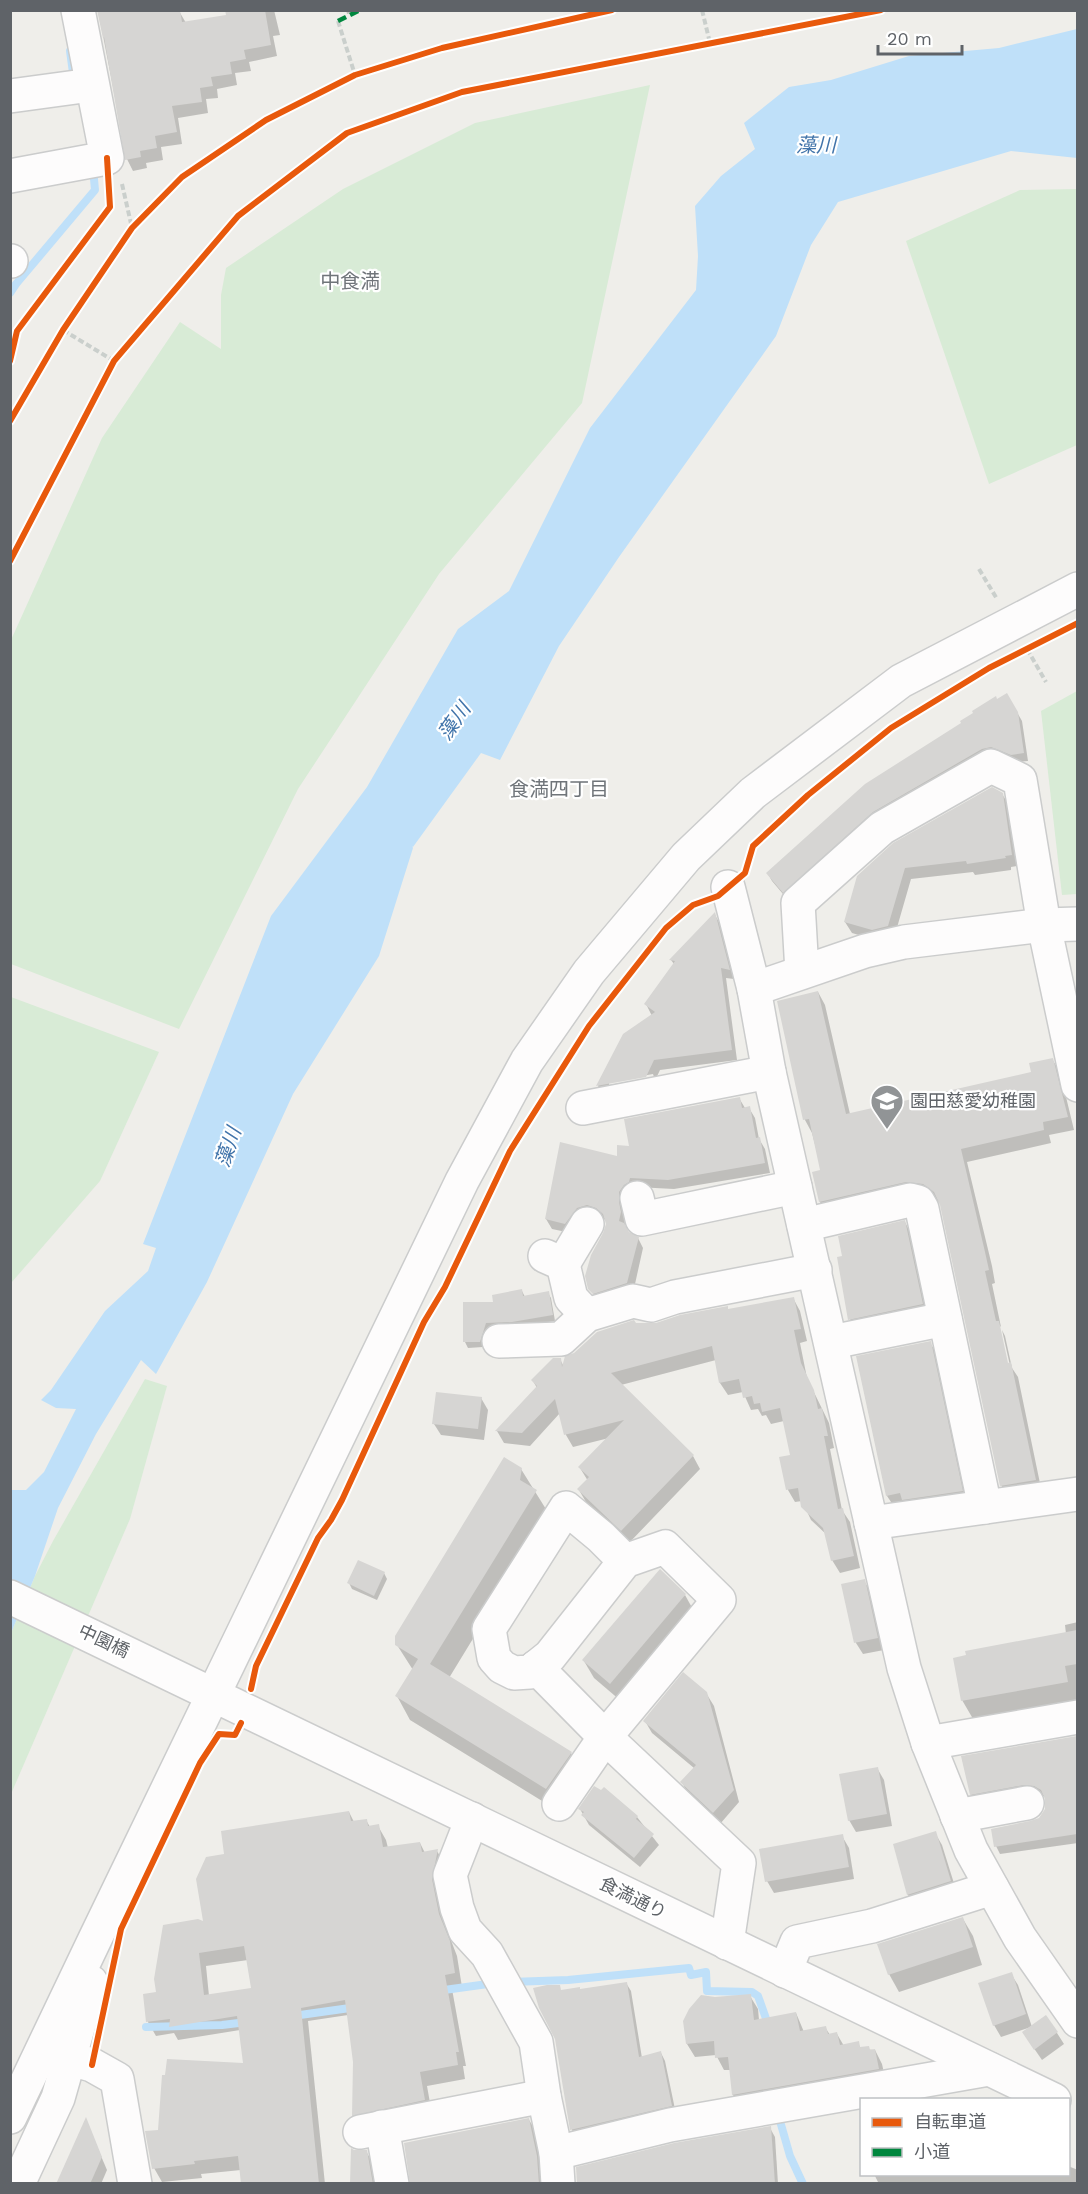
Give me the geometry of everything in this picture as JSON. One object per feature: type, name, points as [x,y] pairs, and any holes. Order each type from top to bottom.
[{"type":"street","points":[[10,176],[107,170],[78,10]]},
{"type":"street","points":[[10,96],[91,85]]},
{"type":"street","points":[[10,2117],[95,1939],[206,1689],[462,1181],[527,1061],[590,972],[686,857],[753,793],[901,681],[1077,590]]},
{"type":"street","points":[[801,972],[798,903],[882,828],[991,766],[1020,780],[1044,925],[1077,1085]]},
{"type":"street","points":[[728,887],[754,989],[769,1072],[904,1668],[928,1743],[971,1850],[1020,1938],[1077,2021]]},
{"type":"street","points":[[754,989],[865,951],[904,942],[1044,925],[1077,924]]},
{"type":"street","points":[[583,1108],[769,1072]]},
{"type":"street","points":[[642,1219],[795,1187]]},
{"type":"street","points":[[804,1225],[910,1200],[918,1202],[922,1209],[985,1507]]},
{"type":"street","points":[[587,1224],[554,1260],[571,1298],[587,1315]]},
{"type":"street","points":[[500,1341],[561,1339],[587,1315],[633,1300],[651,1305],[675,1298],[815,1270]]},
{"type":"street","points":[[832,1342],[945,1319]]},
{"type":"street","points":[[871,1523],[1077,1494]]},
{"type":"street","points":[[559,1804],[605,1737],[719,1600],[665,1547],[624,1561],[550,1656],[530,1672],[514,1673],[502,1667],[494,1658],[489,1629],[566,1508],[601,1537],[624,1561]]},
{"type":"street","name":"中園橋","points":[[10,1597],[206,1689]]},
{"type":"street","points":[[536,1667],[605,1737],[739,1863],[727,1943]]},
{"type":"street","name":"食満通り","points":[[206,1689],[1050,2098]]},
{"type":"street","points":[[928,1743],[1077,1717]]},
{"type":"street","points":[[957,1816],[1027,1803]]},
{"type":"street","points":[[472,1819],[450,1875],[457,1908],[465,1930],[487,1954],[536,2042],[557,2168],[670,2125],[989,2069]]},
{"type":"street","points":[[785,1971],[797,1941],[872,1926],[992,1888]]},
{"type":"street","points":[[18,2184],[58,2098],[91,1984],[95,1939]]},
{"type":"street","points":[[70,2059],[92,2065],[117,2079],[135,2184]]},
{"type":"street","points":[[392,2184],[371,2130],[544,2096]]},
{"type":"path","points":[[702,10],[710,43]]},
{"type":"path","points":[[575,18],[586,13],[595,14]]},
{"type":"path","points":[[338,21],[355,75]]},
{"type":"path","points":[[699,45],[721,40]]},
{"type":"path","points":[[345,80],[366,72]]},
{"type":"path","points":[[107,170],[121,181],[132,228]]},
{"type":"path","points":[[125,238],[139,221]]},
{"type":"path","points":[[57,340],[69,321]]},
{"type":"path","points":[[63,330],[114,361]]},
{"type":"path","points":[[108,371],[121,351]]},
{"type":"path","points":[[1017,653],[1036,643]]},
{"type":"green space","points":[[650,85],[582,403],[439,574],[298,789],[179,1029],[11,964],[11,640],[102,438],[180,322],[221,349],[221,295],[226,268],[343,189],[475,123]]},
{"type":"green space","points":[[1077,189],[1077,445],[989,484],[906,241],[1020,190]]},
{"type":"green space","points":[[1077,691],[1077,894],[1062,895],[1041,711]]},
{"type":"green space","points":[[11,997],[159,1052],[100,1181],[11,1283]]},
{"type":"green space","points":[[145,1379],[167,1386],[130,1519],[11,1794],[11,1633],[35,1576],[53,1541]]},
{"type":"water","name":"藻川","points":[[1077,29],[1077,158],[1011,151],[838,202],[811,245],[776,336],[619,557],[559,646],[500,760],[481,753],[412,846],[379,956],[293,1094],[207,1282],[156,1374],[141,1360],[96,1434],[58,1508],[35,1576],[11,1633],[11,1490],[26,1490],[44,1472],[76,1409],[56,1408],[41,1400],[51,1390],[105,1311],[148,1271],[156,1248],[143,1244],[271,916],[367,787],[458,629],[509,591],[590,428],[696,290],[698,256],[695,206],[721,176],[755,149],[744,123],[789,87],[831,80],[909,56],[999,48]]},
{"type":"building","points":[[97,10],[180,10],[182,22],[226,15],[225,10],[265,10],[271,45],[244,50],[246,59],[230,62],[232,74],[211,77],[213,86],[200,88],[202,102],[172,106],[177,132],[155,136],[157,148],[140,151],[141,157],[125,160],[104,37]]},
{"type":"building","points":[[1007,693],[1018,712],[1024,753],[1011,755],[991,747],[982,749],[873,812],[783,893],[766,873],[865,784],[961,723],[960,721],[973,713],[972,711],[996,696],[997,699]]},
{"type":"building","points":[[992,787],[1003,793],[1012,855],[967,864],[966,861],[905,868],[888,926],[872,930],[844,922],[857,876],[893,843]]},
{"type":"building","points":[[715,912],[730,970],[721,968],[732,1050],[654,1060],[646,1077],[596,1086],[623,1034],[655,1012],[644,1004],[675,961],[669,960]]},
{"type":"building","points":[[818,991],[846,1114],[1031,1072],[1029,1063],[1053,1058],[1068,1117],[1043,1122],[1044,1130],[961,1149],[989,1270],[985,1271],[996,1321],[999,1321],[1008,1363],[1011,1362],[1036,1480],[1000,1486],[940,1205],[934,1192],[923,1184],[906,1182],[819,1202],[812,1172],[820,1170],[809,1119],[803,1120],[777,1001]]},
{"type":"building","points":[[740,1097],[742,1108],[750,1106],[756,1138],[760,1137],[765,1163],[668,1180],[630,1178],[619,1192],[621,1212],[619,1221],[624,1223],[629,1232],[639,1237],[627,1283],[593,1294],[588,1289],[585,1276],[591,1255],[606,1224],[603,1214],[587,1205],[577,1208],[565,1224],[545,1219],[560,1142],[617,1156],[617,1145],[629,1146],[624,1119]]},
{"type":"building","points":[[905,1220],[923,1304],[848,1320],[837,1257],[842,1256],[838,1236]]},
{"type":"building","points":[[522,1289],[523,1296],[549,1291],[553,1315],[512,1322],[486,1323],[480,1342],[463,1342],[463,1302],[493,1302],[492,1295]]},
{"type":"building","points":[[794,1297],[801,1329],[794,1330],[801,1363],[814,1390],[818,1409],[822,1408],[828,1436],[824,1436],[838,1509],[843,1508],[854,1556],[831,1561],[823,1528],[801,1507],[798,1488],[786,1490],[779,1457],[790,1455],[780,1408],[762,1412],[760,1403],[754,1404],[752,1396],[743,1398],[739,1379],[719,1383],[712,1346],[611,1373],[694,1455],[621,1531],[577,1489],[589,1477],[578,1467],[624,1420],[564,1435],[555,1399],[522,1433],[495,1431],[537,1386],[531,1380],[553,1358],[561,1358],[562,1367],[565,1356],[574,1353],[597,1332],[634,1320],[636,1323],[656,1323],[680,1315]]},
{"type":"building","points":[[931,1341],[963,1491],[902,1500],[900,1493],[886,1496],[856,1356]]},
{"type":"building","points":[[436,1392],[482,1397],[478,1429],[432,1424]]},
{"type":"building","points":[[504,1457],[522,1468],[520,1480],[537,1490],[430,1664],[572,1752],[546,1789],[395,1696],[418,1659],[395,1645],[395,1636]]},
{"type":"building","points":[[358,1560],[385,1572],[374,1596],[347,1583]]},
{"type":"building","points":[[660,1569],[686,1594],[610,1684],[582,1660]]},
{"type":"building","points":[[865,1579],[878,1638],[854,1643],[841,1584]]},
{"type":"building","points":[[1077,1630],[1077,1664],[1065,1666],[1068,1682],[961,1701],[953,1658],[966,1655],[965,1651]]},
{"type":"building","points":[[683,1672],[707,1692],[734,1790],[713,1813],[680,1782],[696,1765],[643,1721]]},
{"type":"building","points":[[1077,1736],[1077,1834],[994,1847],[991,1829],[1039,1818],[1045,1809],[1045,1799],[1041,1790],[1034,1786],[1024,1785],[970,1795],[961,1756]]},
{"type":"building","points":[[878,1767],[887,1814],[848,1821],[839,1774]]},
{"type":"building","points":[[594,1786],[601,1790],[604,1787],[638,1816],[636,1819],[654,1834],[634,1858],[581,1815],[584,1812],[578,1809]]},
{"type":"building","points":[[349,1811],[351,1821],[367,1819],[368,1826],[379,1824],[383,1847],[420,1842],[422,1852],[438,1849],[432,1879],[439,1914],[450,1941],[455,1973],[445,1975],[459,2052],[456,2052],[458,2065],[420,2072],[425,2100],[352,2116],[353,2062],[345,2000],[301,2008],[319,2184],[241,2184],[238,2156],[152,2169],[145,2131],[158,2130],[162,2075],[165,2075],[167,2059],[243,2063],[237,2016],[169,2027],[170,2019],[146,2022],[143,1994],[156,1992],[154,1979],[163,1925],[198,1919],[203,1921],[196,1879],[206,1857],[224,1854],[221,1831]],"holes":[[[244,1946],[251,1988],[204,1995],[199,1953]]]},
{"type":"building","points":[[936,1831],[951,1881],[907,1895],[893,1844]]},
{"type":"building","points":[[843,1834],[849,1867],[765,1882],[759,1849]]},
{"type":"building","points":[[963,1917],[973,1947],[888,1975],[877,1944]]},
{"type":"building","points":[[1012,1972],[1026,2014],[993,2026],[978,1983]]},
{"type":"building","points":[[627,1982],[639,2057],[661,2051],[672,2106],[570,2130],[555,2039],[539,2008],[533,1988],[560,1985],[561,1990],[580,1987],[580,1989]]},
{"type":"building","points":[[751,1994],[754,2020],[796,2012],[800,2031],[826,2026],[828,2034],[837,2032],[840,2045],[859,2041],[860,2047],[869,2046],[870,2050],[875,2049],[879,2069],[732,2095],[728,2057],[715,2058],[714,2041],[686,2044],[683,2021],[689,2009],[701,1995],[715,1997]]},
{"type":"building","points":[[1046,2015],[1058,2032],[1034,2050],[1022,2032]]},
{"type":"building","points":[[86,2117],[102,2157],[90,2184],[56,2184]]},
{"type":"building","points":[[529,2118],[537,2156],[539,2184],[410,2184],[404,2143]]},
{"type":"building","points":[[771,2126],[775,2184],[577,2184],[576,2167],[674,2143]]},
{"type":"building","points":[[351,2148],[367,2150],[373,2184],[350,2184]]},
{"type":"waterway","points":[[70,51],[74,80]]},
{"type":"waterway","points":[[10,293],[95,190],[93,168]]},
{"type":"waterway","points":[[511,1982],[568,1980],[689,1968],[691,1975],[706,1972],[707,1991],[752,1992],[758,1996],[769,2027]]},
{"type":"waterway","points":[[437,1991],[495,1983]]},
{"type":"waterway","points":[[293,2016],[357,2007]]},
{"type":"waterway","points":[[146,2027],[247,2022]]},
{"type":"waterway","points":[[778,2114],[790,2156],[803,2184]]},
{"type":"marked path","points":[[338,21],[360,10]]},
{"type":"cycle path","points":[[10,421],[63,330],[132,228],[182,177],[266,120],[355,75],[442,48],[612,10]]},
{"type":"cycle path","points":[[10,561],[114,361],[238,216],[347,133],[462,92],[881,10]]},
{"type":"cycle path","points":[[10,361],[17,331],[110,207],[107,158]]},
{"type":"cycle path","points":[[251,1689],[256,1666],[318,1538],[342,1500],[424,1322],[445,1287],[510,1151],[589,1026],[666,928],[693,905],[718,896],[745,873],[753,846],[808,795],[891,728],[989,668],[1078,623]]},
{"type":"cycle path","points":[[92,2065],[121,1929],[200,1763],[219,1734],[235,1735],[241,1723]]},
{"type":"place","name":"園田慈愛幼稚園","points":[[887,1130]]},
{"type":"district","name":"中食満","points":[[350,281]]},
{"type":"district","name":"食満四丁目","points":[[559,789]]}]
